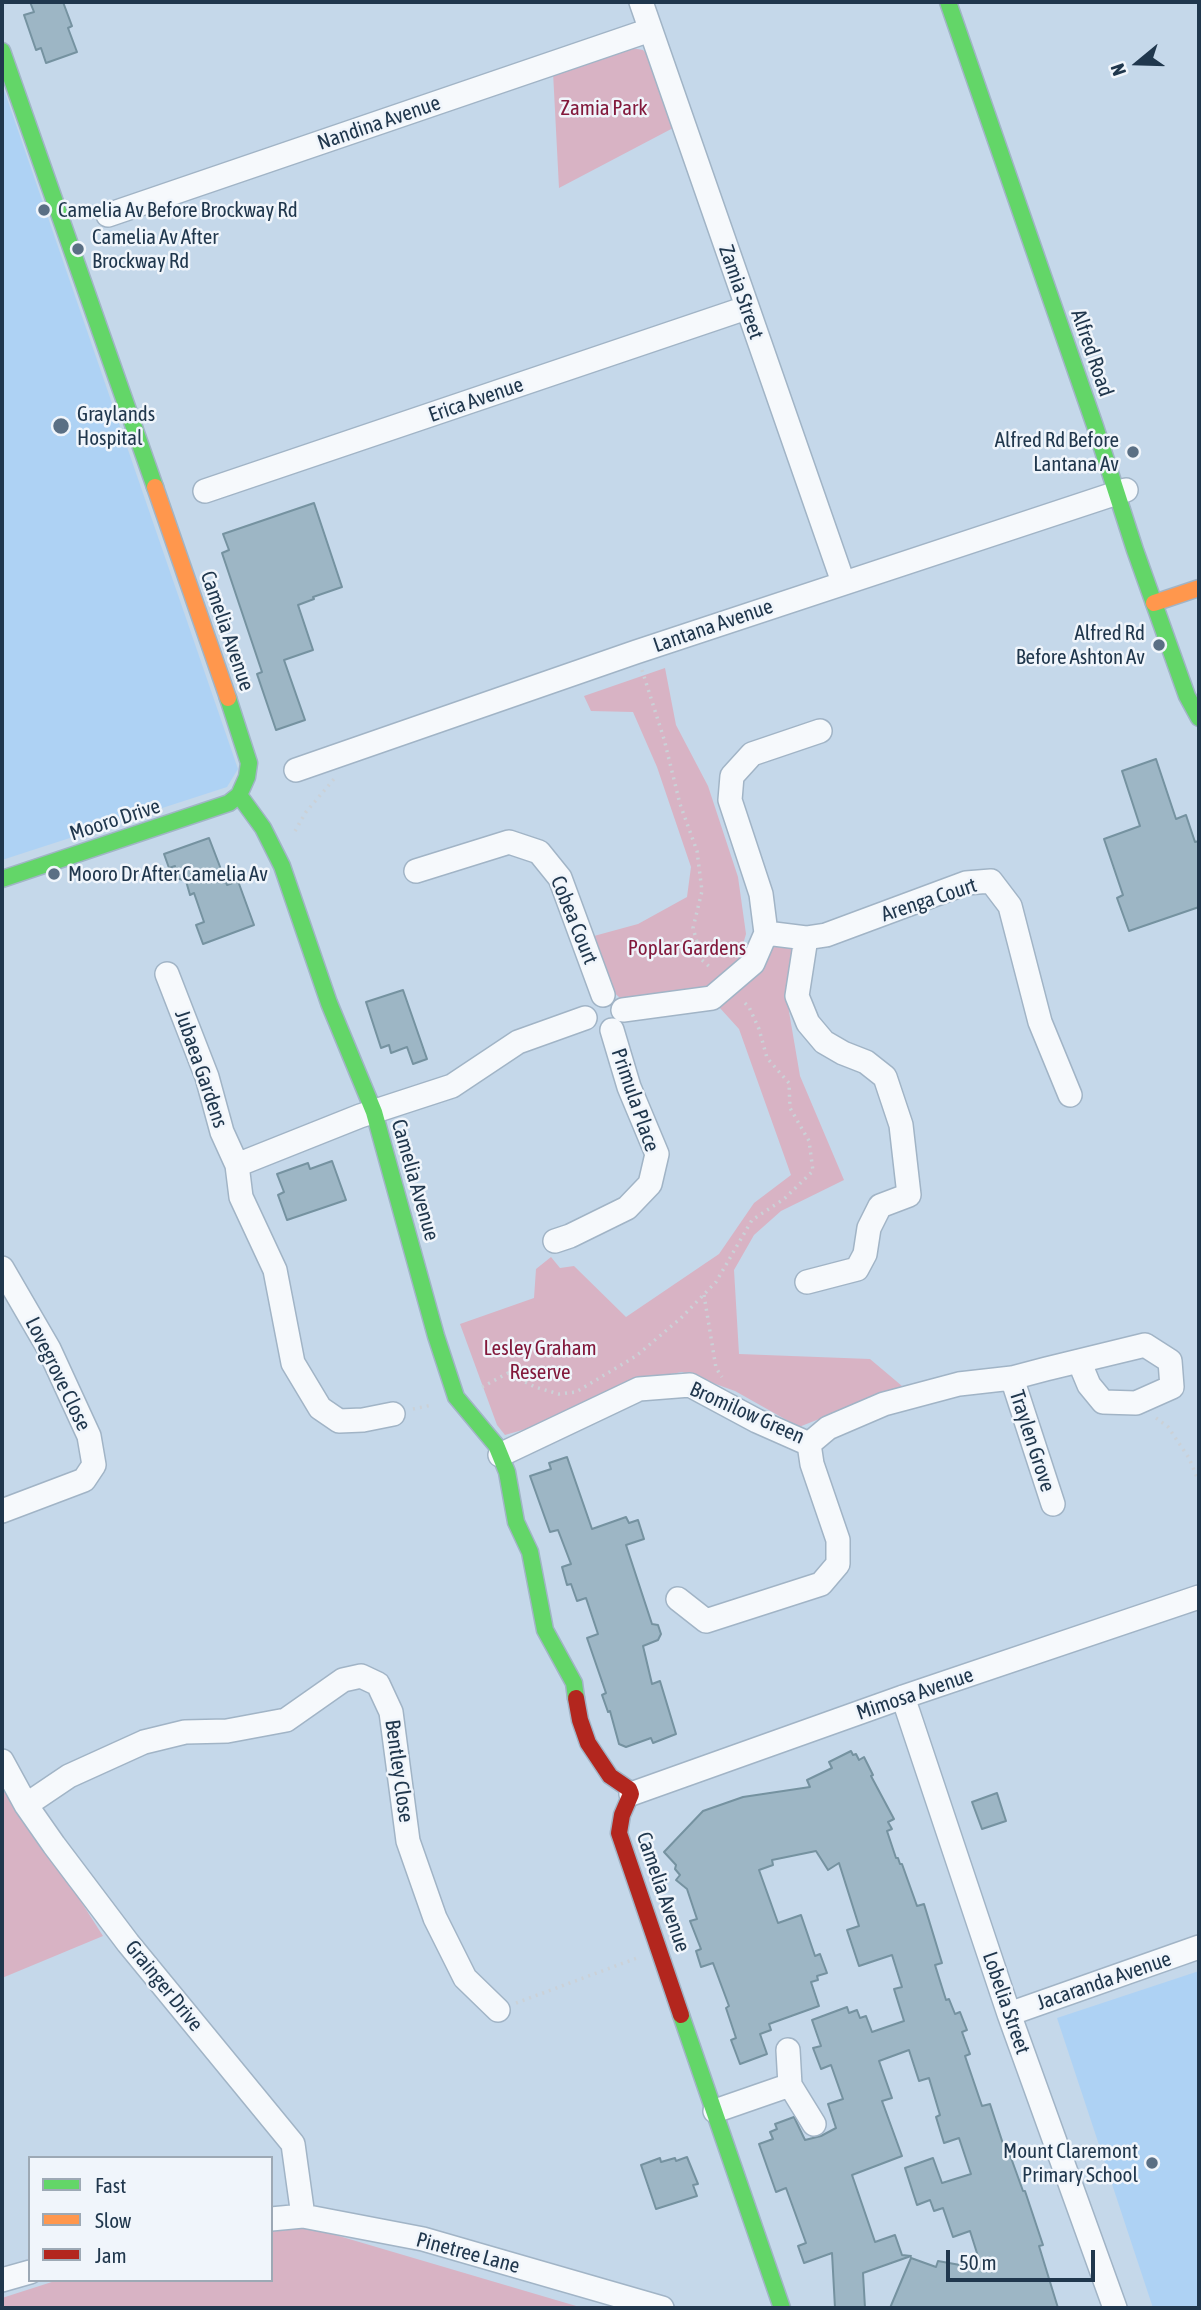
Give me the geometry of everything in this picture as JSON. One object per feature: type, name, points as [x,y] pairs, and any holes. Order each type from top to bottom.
[{"type":"street","name":"Zamia Street","points":[[640,2],[843,582]]},
{"type":"street","name":"Alfred Road","points":[[948,2],[1095,426],[1128,489],[1154,603],[1187,696],[1199,718]]},
{"type":"street","name":"Nandina Avenue","points":[[108,215],[650,30]]},
{"type":"street","name":"Camelia Avenue","points":[[2,51],[241,734],[248,763],[247,777],[239,795],[263,828],[282,866],[329,1003],[374,1112],[436,1336],[456,1397],[496,1444],[507,1472],[516,1522],[530,1552],[545,1630],[574,1683],[580,1720],[588,1743],[610,1776],[629,1789],[631,1794],[622,1815],[619,1833],[782,2308]]},
{"type":"street","name":"Alfred Road","points":[[1038,213],[1120,452]]},
{"type":"street","name":"Erica Avenue","points":[[205,491],[746,308]]},
{"type":"street","name":"Lantana Avenue","points":[[296,770],[843,582],[1128,489]]},
{"type":"street","points":[[1154,603],[1199,588]]},
{"type":"street","points":[[617,1020],[616,999],[596,996],[587,1005],[586,1018],[599,1032],[617,1020],[712,998],[753,962],[766,933],[761,894],[730,800],[733,776],[752,754],[820,731]]},
{"type":"street","name":"Mooro Drive","points":[[2,879],[215,809],[239,795]]},
{"type":"street","name":"Cobea Court","points":[[416,871],[509,842],[540,852],[560,878],[603,995]]},
{"type":"street","name":"Arenga Court","points":[[766,933],[806,938],[826,935],[966,883],[991,881],[1010,906],[1040,1022],[1070,1095]]},
{"type":"street","points":[[806,938],[797,996],[808,1023],[824,1042],[866,1062],[885,1077],[901,1125],[909,1195],[880,1206],[869,1228],[865,1254],[857,1269],[807,1282]]},
{"type":"street","name":"Jubaea Gardens","points":[[167,974],[206,1077],[222,1132],[237,1165],[242,1197],[275,1270],[293,1363],[320,1408],[339,1421],[393,1415]]},
{"type":"street","points":[[237,1165],[374,1112],[452,1086],[518,1042],[586,1018]]},
{"type":"street","name":"Primula Place","points":[[555,1241],[627,1208],[650,1184],[657,1154],[629,1087],[617,1020]]},
{"type":"street","name":"Lovegrove Close","points":[[2,1268],[54,1361],[89,1436],[94,1465],[84,1480],[2,1511]]},
{"type":"street","name":"Bromilow Green","points":[[500,1455],[639,1390],[690,1385],[757,1421],[809,1444],[828,1428],[884,1404],[959,1384],[1012,1378],[1079,1361],[1145,1345],[1170,1361],[1172,1387],[1136,1403],[1103,1402],[1089,1385],[1079,1361]]},
{"type":"street","name":"Traylen Grove","points":[[1012,1378],[1053,1504]]},
{"type":"street","points":[[678,1599],[706,1621],[821,1584],[838,1564],[838,1540],[812,1464],[809,1444]]},
{"type":"street","name":"Mimosa Avenue","points":[[631,1794],[903,1697],[1199,1597]]},
{"type":"street","name":"Bentley Close","points":[[26,1805],[69,1776],[144,1742],[185,1732],[228,1731],[286,1720],[343,1680],[361,1676],[378,1684],[391,1712],[408,1841],[435,1918],[466,1979],[498,2010]]},
{"type":"street","name":"Lobelia Street","points":[[903,1697],[1009,2014],[1115,2308]]},
{"type":"street","name":"Grainger Drive","points":[[2,1761],[26,1805],[128,1943],[293,2144],[303,2216]]},
{"type":"street","name":"Jacaranda Avenue","points":[[1009,2014],[1199,1947]]},
{"type":"street","points":[[788,2050],[790,2084],[814,2124]]},
{"type":"street","points":[[715,2111],[790,2084]]},
{"type":"street","name":"Pinetree Lane","points":[[273,2219],[303,2216],[423,2239],[662,2308]]},
{"type":"street","points":[[2,2280],[28,2273]]},
{"type":"path","points":[[393,1415],[446,1402],[489,1385],[508,1373],[535,1387],[559,1394],[576,1392],[636,1356],[681,1318],[716,1282],[752,1220],[784,1199],[813,1171],[809,1141],[790,1108],[789,1083],[767,1058],[759,1029],[749,1007],[702,960],[693,928],[702,891],[697,851],[680,804],[664,739],[636,652]]},
{"type":"path","points":[[704,1294],[716,1368],[726,1385]]},
{"type":"path","points":[[1136,1403],[1168,1427],[1189,1458],[1199,1482]]},
{"type":"path","points":[[498,2010],[660,1950]]},
{"type":"shaded area","name":"Graylands Hospital","points":[[2,84],[238,769],[227,787],[2,860]]},
{"type":"shaded area","name":"Mount Claremont Primary School","points":[[1199,1971],[1199,2308],[1153,2308],[1057,2018]]},
{"type":"green space","name":"Zamia Park","points":[[632,48],[643,50],[652,60],[675,127],[559,188],[553,72]]},
{"type":"green space","name":"Poplar Gardens","points":[[665,668],[676,725],[708,786],[738,877],[746,934],[737,965],[709,992],[632,1009],[608,987],[594,936],[638,924],[687,897],[691,867],[657,767],[633,712],[591,711],[584,696]]},
{"type":"green space","name":"Lesley Graham Reserve","points":[[770,941],[797,945],[786,994],[800,1076],[844,1180],[781,1211],[754,1235],[734,1270],[739,1354],[870,1359],[902,1386],[799,1427],[735,1391],[682,1372],[643,1379],[550,1422],[505,1435],[497,1425],[460,1324],[534,1298],[536,1269],[551,1257],[560,1268],[574,1266],[626,1317],[719,1254],[754,1203],[791,1175],[739,1029],[719,1007],[757,973]]},
{"type":"green space","points":[[2,1778],[103,1936],[2,1978]]},
{"type":"green space","points":[[278,2218],[583,2308],[2,2308],[2,2298],[52,2282],[273,2282],[273,2220]]},
{"type":"building","points":[[30,2],[63,2],[72,26],[68,28],[77,52],[46,63],[41,48],[36,50],[24,15],[34,12]]},
{"type":"building","points":[[314,503],[342,587],[298,605],[313,650],[284,660],[305,720],[276,730],[257,674],[262,672],[222,553],[229,550],[223,534]]},
{"type":"building","points":[[1156,759],[1176,819],[1186,815],[1195,842],[1199,841],[1199,907],[1129,931],[1117,898],[1123,895],[1104,839],[1140,826],[1122,771]]},
{"type":"building","points":[[209,838],[227,885],[238,881],[254,925],[203,944],[196,925],[204,922],[194,893],[190,895],[186,881],[176,878],[175,866],[169,868],[164,854]]},
{"type":"building","points":[[403,990],[427,1059],[413,1064],[407,1047],[391,1053],[389,1045],[381,1048],[366,1002]]},
{"type":"building","points":[[332,1161],[346,1200],[287,1220],[278,1195],[284,1192],[277,1174],[308,1163],[310,1169]]},
{"type":"building","points":[[567,1457],[592,1529],[626,1517],[629,1523],[638,1520],[644,1539],[626,1545],[652,1624],[658,1625],[661,1634],[658,1640],[643,1646],[652,1684],[660,1681],[676,1734],[653,1743],[651,1738],[626,1747],[619,1744],[610,1711],[608,1712],[602,1695],[606,1693],[587,1638],[598,1634],[586,1598],[577,1601],[571,1584],[567,1585],[562,1567],[571,1564],[558,1530],[550,1532],[530,1476],[551,1469],[549,1463]]},
{"type":"building","points":[[851,1751],[859,1760],[864,1757],[894,1819],[888,1822],[892,1829],[887,1831],[896,1858],[902,1864],[917,1906],[924,1904],[942,1963],[935,1965],[946,2000],[949,1999],[955,2014],[960,2012],[967,2030],[962,2032],[970,2054],[965,2056],[982,2106],[990,2104],[1007,2156],[1010,2155],[1025,2191],[1043,2245],[1039,2246],[1058,2308],[890,2308],[911,2258],[936,2267],[938,2261],[982,2269],[970,2231],[953,2237],[943,2208],[934,2211],[930,2200],[917,2205],[905,2168],[933,2158],[942,2183],[971,2174],[959,2138],[944,2143],[936,2117],[940,2115],[929,2078],[919,2081],[909,2050],[879,2061],[892,2098],[882,2101],[902,2156],[852,2175],[875,2242],[895,2235],[902,2255],[911,2256],[863,2273],[865,2308],[835,2308],[832,2253],[804,2263],[798,2246],[806,2243],[786,2188],[776,2192],[759,2144],[773,2139],[770,2132],[777,2129],[775,2124],[794,2117],[805,2140],[836,2128],[828,2104],[843,2099],[831,2065],[821,2069],[813,2048],[821,2046],[812,2020],[847,2007],[849,2013],[857,2010],[860,2018],[866,2016],[872,2032],[904,2021],[894,1989],[902,1987],[892,1955],[859,1966],[847,1930],[859,1926],[839,1863],[828,1870],[816,1851],[772,1860],[773,1865],[759,1870],[778,1923],[801,1915],[815,1956],[820,1954],[827,1973],[817,1976],[818,1980],[811,1982],[819,2006],[769,2024],[771,2030],[760,2034],[767,2054],[740,2064],[731,2040],[736,2038],[726,2008],[729,2006],[713,1963],[701,1967],[696,1951],[701,1949],[690,1921],[697,1919],[687,1889],[676,1880],[680,1875],[675,1869],[676,1865],[664,1852],[703,1811],[743,1797],[810,1787],[807,1780],[832,1768],[829,1762]]},
{"type":"building","points":[[997,1793],[1006,1821],[982,1829],[972,1802]]},
{"type":"building","points":[[687,2157],[698,2184],[693,2185],[697,2196],[656,2209],[641,2165],[660,2158],[661,2162]]},
{"type":"traffic: fast","points":[[948,2],[1095,426],[1135,550],[1187,696],[1199,718]]},
{"type":"traffic: fast","points":[[2,51],[155,487]]},
{"type":"traffic: fast","points":[[2,879],[229,803],[239,795],[247,777],[249,763],[228,698]]},
{"type":"traffic: fast","points":[[239,795],[263,828],[282,866],[329,1003],[374,1112],[436,1336],[456,1397],[496,1445],[507,1472],[516,1522],[530,1552],[545,1630],[574,1683],[576,1698]]},
{"type":"traffic: fast","points":[[681,2015],[782,2308]]},
{"type":"traffic: slow","points":[[155,487],[228,698]]},
{"type":"traffic: slow","points":[[1154,603],[1199,588]]},
{"type":"traffic: jam","points":[[576,1698],[588,1743],[610,1776],[629,1789],[631,1794],[622,1815],[619,1833],[681,2015]]},
{"type":"place","name":"Camelia Av Before Brockway Rd","points":[[44,210]]},
{"type":"place","name":"Camelia Av After Brockway Rd","points":[[78,249]]},
{"type":"place","name":"Graylands Hospital","points":[[61,426]]},
{"type":"place","name":"Alfred Rd Before Lantana Av","points":[[1133,452]]},
{"type":"place","name":"Alfred Rd Before Ashton Av","points":[[1159,645]]},
{"type":"place","name":"Mooro Dr After Camelia Av","points":[[54,874]]},
{"type":"place","name":"Mount Claremont Primary School","points":[[1152,2163]]}]
